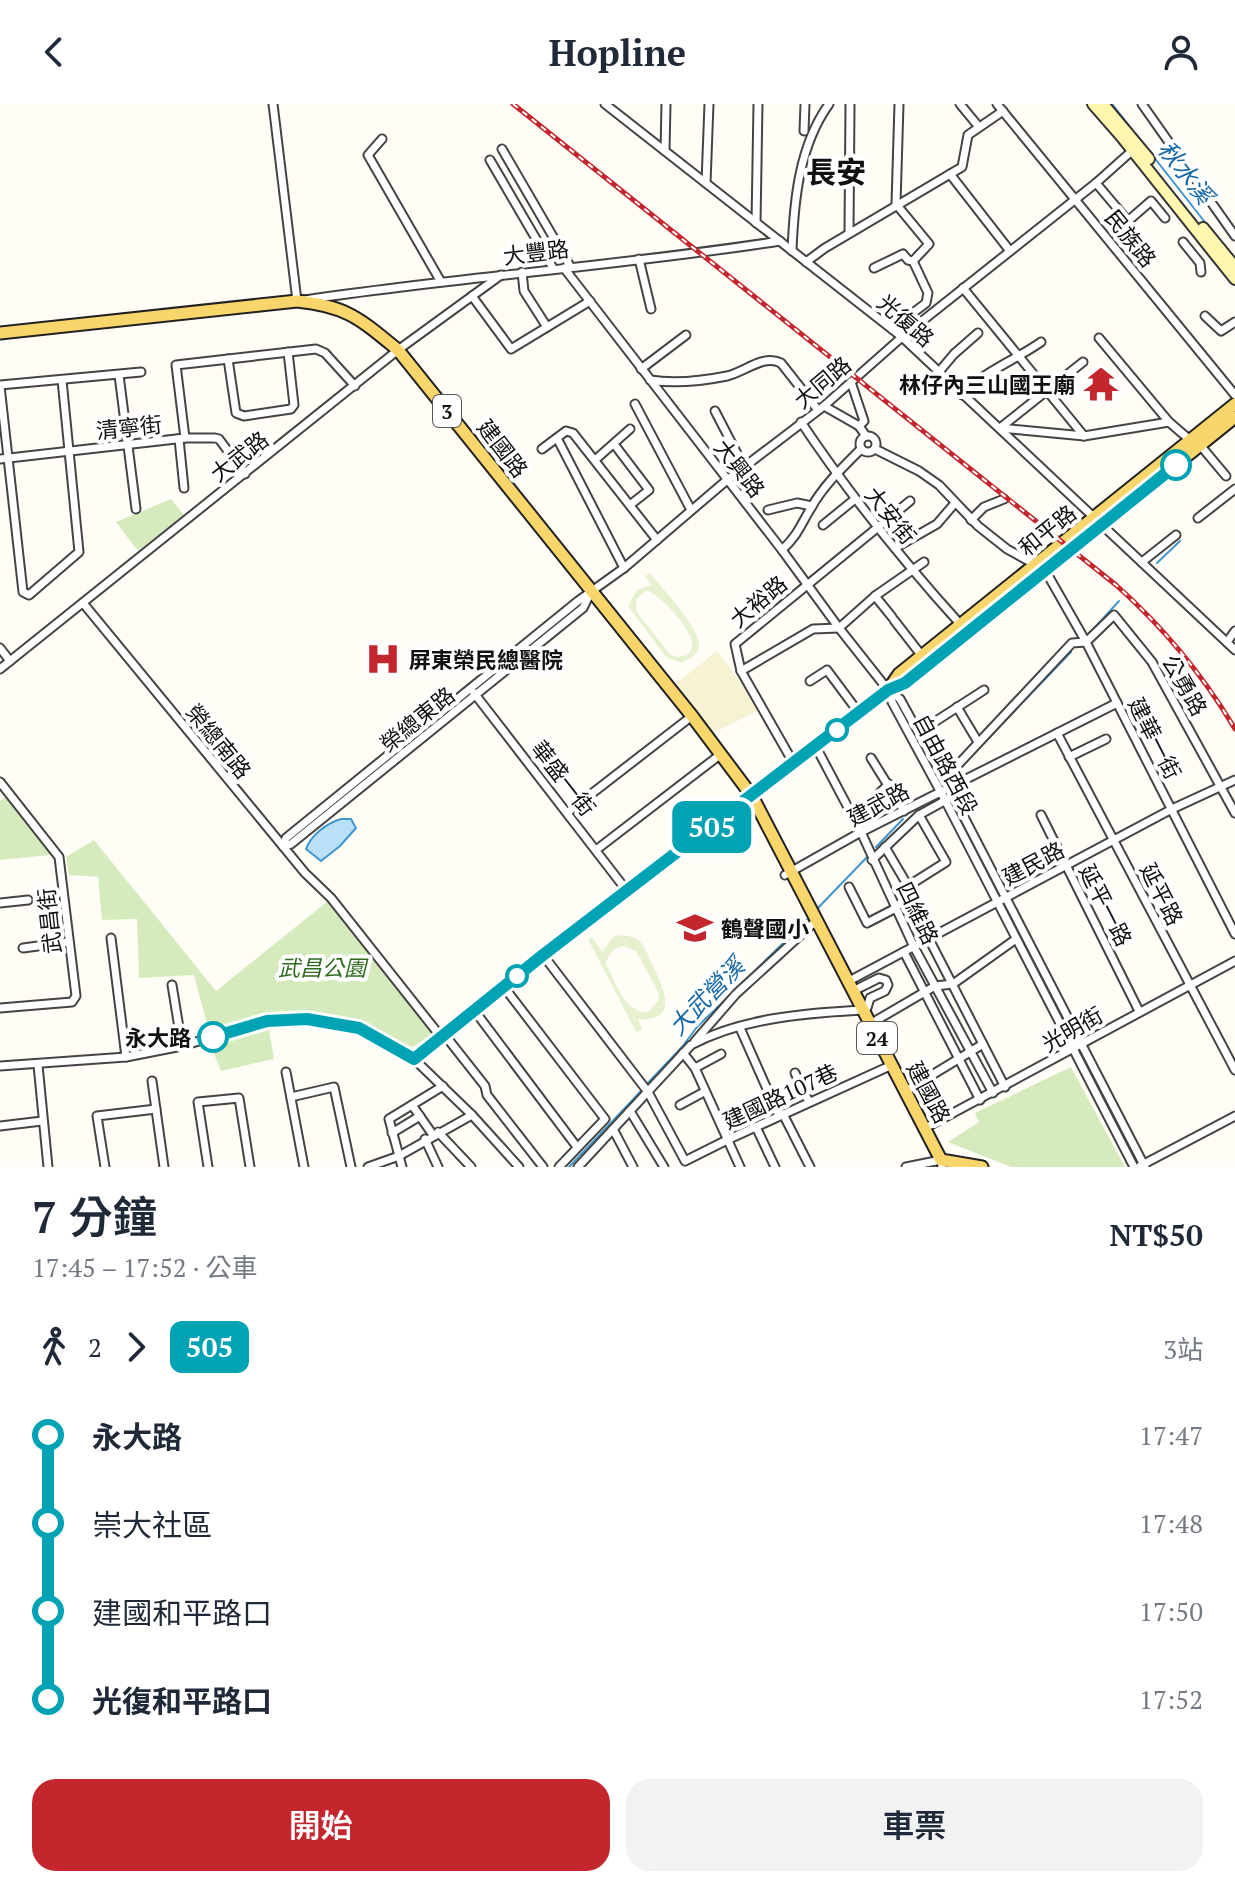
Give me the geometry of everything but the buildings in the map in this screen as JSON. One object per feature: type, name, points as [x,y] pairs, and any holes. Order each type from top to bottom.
[{"type":"main road","name":"建國路","points":[[0,333],[297,301],[345,310],[398,350],[692,716],[752,796],[904,1092],[927,1127],[942,1163]]},
{"type":"main road","name":"和平路","points":[[752,796],[888,690],[905,683],[1040,567],[1195,442],[1235,404]]},
{"type":"main road","name":"和平路","points":[[1195,442],[1235,417]]},
{"type":"main road","name":"和平路","points":[[888,690],[899,674],[1040,567]]},
{"type":"main road","points":[[942,1163],[982,1167]]},
{"type":"street","points":[[273,104],[297,301]]},
{"type":"street","name":"光復路","points":[[605,104],[902,337],[1235,650]]},
{"type":"street","points":[[665,151],[666,104]]},
{"type":"street","points":[[706,183],[709,104]]},
{"type":"street","points":[[756,223],[758,104]]},
{"type":"street","points":[[804,131],[805,104]]},
{"type":"street","points":[[792,251],[799,179],[809,141],[829,104]]},
{"type":"street","points":[[849,233],[850,104]]},
{"type":"street","points":[[899,104],[896,204],[929,244],[913,261]]},
{"type":"street","points":[[960,104],[979,127]]},
{"type":"street","points":[[1093,104],[1136,148],[1235,267]]},
{"type":"street","points":[[1103,104],[1235,279]]},
{"type":"street","points":[[1142,104],[1235,236]]},
{"type":"street","points":[[806,262],[896,204],[962,167],[968,135],[1000,107]]},
{"type":"street","name":"民族路","points":[[1000,107],[1235,395]]},
{"type":"street","points":[[382,139],[368,155],[441,282]]},
{"type":"street","name":"大同路","points":[[591,592],[624,568],[727,480],[821,408],[902,337],[1136,148]]},
{"type":"street","name":"大興路","points":[[502,149],[567,267],[590,301],[888,690]]},
{"type":"street","points":[[490,160],[553,268]]},
{"type":"street","points":[[950,174],[1010,251]]},
{"type":"street","points":[[1096,183],[1128,221],[1151,201],[1165,218]]},
{"type":"street","name":"大豐路","points":[[297,301],[421,283],[780,241]]},
{"type":"street","points":[[1183,242],[1200,263],[1201,272]]},
{"type":"street","points":[[874,268],[900,253],[913,261],[924,283],[928,300],[892,329]]},
{"type":"street","points":[[639,259],[651,309]]},
{"type":"street","points":[[522,272],[524,291],[547,327]]},
{"type":"street","name":"大武路","points":[[0,669],[398,350],[502,274]]},
{"type":"street","points":[[963,288],[1084,436]]},
{"type":"street","points":[[472,296],[511,349],[590,301]]},
{"type":"street","points":[[1205,316],[1221,331],[1235,322]]},
{"type":"street","points":[[938,373],[978,333]]},
{"type":"street","points":[[641,369],[686,335]]},
{"type":"street","points":[[1099,338],[1169,422],[1195,442],[1226,476]]},
{"type":"street","points":[[962,395],[980,377],[1019,358],[1041,342]]},
{"type":"street","points":[[184,488],[176,365],[321,350],[355,386]]},
{"type":"street","points":[[228,359],[236,413],[240,417],[291,409],[294,405],[288,352]]},
{"type":"street","points":[[650,380],[669,383],[729,375],[764,360],[775,360],[821,408],[859,426],[866,436],[875,441],[875,449]]},
{"type":"street","points":[[1000,428],[1083,362]]},
{"type":"street","points":[[62,380],[79,552],[25,595],[5,459],[0,385],[141,372]]},
{"type":"street","points":[[119,375],[136,509]]},
{"type":"street","points":[[851,382],[864,421],[859,426]]},
{"type":"street","points":[[635,404],[691,510]]},
{"type":"street","points":[[715,411],[744,467]]},
{"type":"street","name":"大安街","points":[[801,422],[855,499],[879,525],[912,571],[961,625]]},
{"type":"street","points":[[1000,428],[1084,436],[1169,422]]},
{"type":"street","points":[[595,460],[630,429]]},
{"type":"street","points":[[542,449],[566,431],[573,433],[657,540]]},
{"type":"street","points":[[861,449],[860,442],[866,436]]},
{"type":"street","points":[[557,438],[624,568]]},
{"type":"street","name":"清寧街","points":[[5,459],[182,439],[219,439],[245,474]]},
{"type":"street","points":[[614,444],[649,490],[630,505]]},
{"type":"street","points":[[782,550],[797,536],[812,506],[836,474],[861,449]]},
{"type":"street","points":[[861,449],[868,453],[875,449]]},
{"type":"street","points":[[875,449],[939,485],[971,520],[1007,549],[1040,567]]},
{"type":"street","points":[[1198,518],[1235,489]]},
{"type":"street","points":[[823,525],[855,499]]},
{"type":"street","points":[[971,520],[984,507],[1004,499]]},
{"type":"street","name":"大裕路","points":[[741,671],[734,648],[738,639],[910,501]]},
{"type":"street","points":[[768,510],[797,503],[812,506]]},
{"type":"street","points":[[895,548],[937,524],[955,503]]},
{"type":"street","points":[[1142,562],[1176,535]]},
{"type":"street","points":[[795,764],[741,671],[813,629],[839,628],[875,596],[924,562]]},
{"type":"street","name":"建華一街","points":[[1040,567],[1086,642],[1235,934]]},
{"type":"street","name":"榮總東路","points":[[283,846],[286,838],[439,720],[591,592]]},
{"type":"street","points":[[875,596],[922,656]]},
{"type":"street","name":"榮總南路","points":[[83,603],[485,1086],[487,1095],[543,1167]]},
{"type":"street","name":"公勇路","points":[[1086,642],[1114,615],[1152,662],[1235,813]]},
{"type":"street","points":[[1227,642],[1235,631]]},
{"type":"street","points":[[870,856],[885,847],[919,815],[949,795],[953,770],[978,742],[1072,643],[1086,642]]},
{"type":"street","points":[[0,648],[10,661]]},
{"type":"street","points":[[810,681],[827,670],[859,713]]},
{"type":"street","name":"自由路西段","points":[[888,690],[900,699],[919,732],[1016,939],[1140,1166]]},
{"type":"street","name":"自由路西段","points":[[888,690],[940,791]]},
{"type":"street","points":[[919,732],[984,690]]},
{"type":"street","name":"華盛一街","points":[[473,692],[627,891]]},
{"type":"street","name":"建武路","points":[[789,873],[940,791],[949,795],[1057,733],[1117,703]]},
{"type":"street","points":[[957,707],[978,742]]},
{"type":"street","points":[[568,812],[692,716]]},
{"type":"street","name":"榮總東路","points":[[327,809],[360,777],[439,720]]},
{"type":"street","name":"延平路","points":[[1057,733],[1235,1070]]},
{"type":"street","points":[[1069,757],[1106,739]]},
{"type":"street","name":"四維路","points":[[816,747],[854,817],[914,947],[993,1093]]},
{"type":"street","points":[[596,850],[721,754]]},
{"type":"street","points":[[871,758],[904,811]]},
{"type":"street","name":"建民路","points":[[851,986],[904,952],[1172,809],[1235,780]]},
{"type":"street","points":[[854,817],[889,784]]},
{"type":"street","name":"武昌街","points":[[0,1008],[75,1000],[59,857],[1,786]]},
{"type":"street","name":"自由路西段","points":[[949,795],[1082,1044],[1140,1166]]},
{"type":"street","points":[[414,1059],[543,955],[752,796]]},
{"type":"street","points":[[908,886],[946,862],[919,815]]},
{"type":"street","name":"延平一路","points":[[1041,815],[1139,1011]]},
{"type":"street","points":[[849,887],[867,923],[896,908],[911,891],[885,847]]},
{"type":"street","points":[[0,903],[28,900]]},
{"type":"street","points":[[559,1167],[577,1147],[630,1111],[736,994],[815,915]]},
{"type":"street","points":[[111,938],[126,1057]]},
{"type":"street","name":"四維路","points":[[929,939],[1005,1087]]},
{"type":"street","points":[[870,1024],[935,986],[953,984],[1016,939]]},
{"type":"street","points":[[23,948],[68,942]]},
{"type":"street","name":"四維路","points":[[904,952],[980,1100]]},
{"type":"street","points":[[543,955],[648,1092]]},
{"type":"street","name":"光明街","points":[[927,1127],[1235,961]]},
{"type":"street","points":[[691,1045],[709,1035],[792,1016],[863,1010],[867,1008],[870,998],[887,988],[886,980],[879,978],[851,986]]},
{"type":"street","points":[[172,985],[182,1046]]},
{"type":"street","points":[[504,987],[633,1167]]},
{"type":"street","points":[[474,1010],[577,1147]]},
{"type":"street","points":[[0,1066],[126,1057],[182,1046],[267,1021],[307,1019],[359,1028],[414,1059],[472,1115],[519,1167]]},
{"type":"street","points":[[740,1028],[781,1115],[810,1167]]},
{"type":"street","points":[[904,1092],[983,1044]]},
{"type":"street","points":[[683,1053],[695,1068],[740,1167]]},
{"type":"street","points":[[695,1068],[721,1054]]},
{"type":"street","points":[[38,1065],[48,1167]]},
{"type":"street","name":"建國路107巷","points":[[648,1092],[685,1161],[892,1065]]},
{"type":"street","points":[[286,1072],[304,1167]]},
{"type":"street","points":[[795,1073],[809,1102]]},
{"type":"street","points":[[152,1081],[164,1167]]},
{"type":"street","points":[[402,1167],[389,1119],[443,1086]]},
{"type":"street","points":[[291,1097],[334,1087],[351,1167]]},
{"type":"street","points":[[680,1105],[704,1092]]},
{"type":"street","points":[[208,1167],[198,1102],[239,1098],[250,1167]]},
{"type":"street","points":[[412,1105],[432,1135],[471,1167]]},
{"type":"street","points":[[105,1167],[97,1116],[156,1109]]},
{"type":"street","points":[[630,1111],[664,1167]]},
{"type":"street","points":[[368,1167],[399,1156],[472,1115]]},
{"type":"street","points":[[392,1133],[420,1116]]},
{"type":"street","points":[[1140,1166],[1235,1116]]},
{"type":"street","points":[[0,1126],[42,1121]]},
{"type":"street","points":[[578,1167],[607,1127]]},
{"type":"street","points":[[756,1127],[775,1167]]},
{"type":"street","points":[[432,1135],[438,1167]]},
{"type":"street","points":[[906,1167],[942,1163]]},
{"type":"shaded area","points":[[717,651],[761,709],[713,733],[674,685]]},
{"type":"green space","points":[[171,499],[184,515],[138,551],[116,522]]},
{"type":"green space","points":[[650,573],[695,631],[699,647],[692,657],[681,663],[666,657],[628,606],[637,590],[651,585],[645,576]],"holes":[[[646,591],[666,604],[687,630],[692,645],[688,655],[677,657],[670,654],[638,614],[637,598]]]},
{"type":"green space","points":[[5,797],[48,847],[50,855],[0,860],[0,801]]},
{"type":"green space","name":"武昌公園","points":[[94,840],[216,991],[329,900],[435,1033],[408,1050],[340,1016],[284,1012],[209,1032],[194,975],[139,978],[137,919],[102,920],[98,877],[69,875],[66,857]]},
{"type":"green space","points":[[614,936],[636,939],[646,951],[665,1000],[660,1015],[638,1019],[642,1030],[636,1032],[588,939],[592,937],[602,952]],"holes":[[[624,946],[636,951],[658,992],[659,1000],[648,1012],[640,1011],[627,1002],[606,964],[617,948]]]},
{"type":"green space","points":[[269,1030],[274,1059],[221,1071],[211,1046]]},
{"type":"green space","points":[[1071,1067],[1125,1167],[1011,1167],[948,1142],[979,1122],[975,1113]]},
{"type":"water","points":[[341,819],[351,819],[356,828],[321,861],[306,849],[308,844],[320,830]]},
{"type":"waterway","name":"秋水溪","points":[[1112,104],[1219,240]]},
{"type":"waterway","name":"大武營溪","points":[[1157,563],[1180,541]]},
{"type":"waterway","name":"大武營溪","points":[[1089,634],[1119,601]]},
{"type":"waterway","name":"大武營溪","points":[[956,772],[1071,652]]},
{"type":"waterway","name":"大武營溪","points":[[876,847],[903,819]]},
{"type":"waterway","name":"大武營溪","points":[[816,910],[870,854]]},
{"type":"waterway","name":"大武營溪","points":[[646,1085],[697,1027],[809,918]]},
{"type":"waterway","name":"大武營溪","points":[[569,1167],[642,1090]]},
{"type":"railway","points":[[513,104],[1116,585],[1181,652],[1235,729]]},
{"type":"bus line","name":"505","points":[[213,1037],[267,1021],[307,1019],[359,1028],[414,1059],[543,955],[888,690],[905,683],[1176,465]]},
{"type":"place","name":"林仔內三山國王廟","points":[[1101,384]]},
{"type":"place","name":"屏東榮民總醫院","points":[[383,659]]},
{"type":"place","name":"鶴聲國小","points":[[695,928]]},
{"type":"place","name":"永大路","points":[[213,1037]]},
{"type":"district","name":"長安","points":[[836,172]]}]
